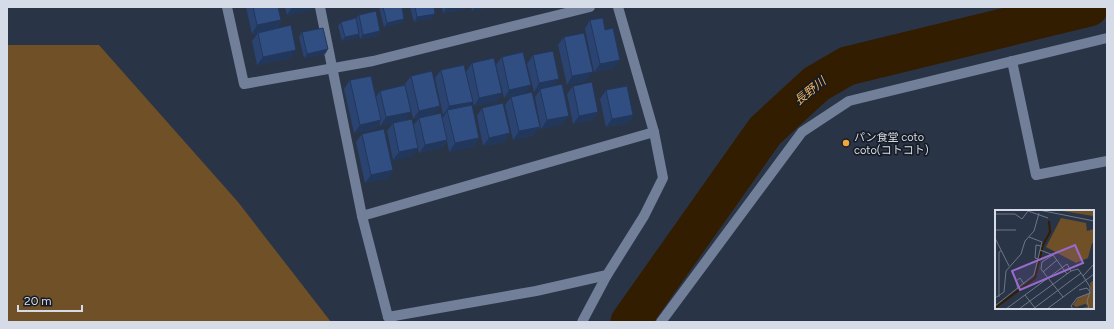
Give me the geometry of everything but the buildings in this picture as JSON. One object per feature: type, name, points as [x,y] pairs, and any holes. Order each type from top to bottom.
[{"type":"street","points":[[227,7],[244,84],[373,61],[590,7]]},
{"type":"street","points":[[320,7],[362,216],[390,320],[536,291],[607,275]]},
{"type":"street","points":[[582,322],[607,275],[644,216],[663,178],[654,132],[618,7]]},
{"type":"street","points":[[661,322],[802,132],[849,101],[1107,38]]},
{"type":"street","points":[[1012,61],[1036,175],[1107,161]]},
{"type":"street","points":[[362,216],[654,132]]},
{"type":"shaded area","points":[[7,45],[99,45],[238,202],[331,322],[7,322]]},
{"type":"waterway","name":"長野川","points":[[630,322],[765,131],[816,84],[847,66],[1089,7]]},
{"type":"place","name":"パン食堂 coto coto(コトコト)","points":[[846,143]]}]
